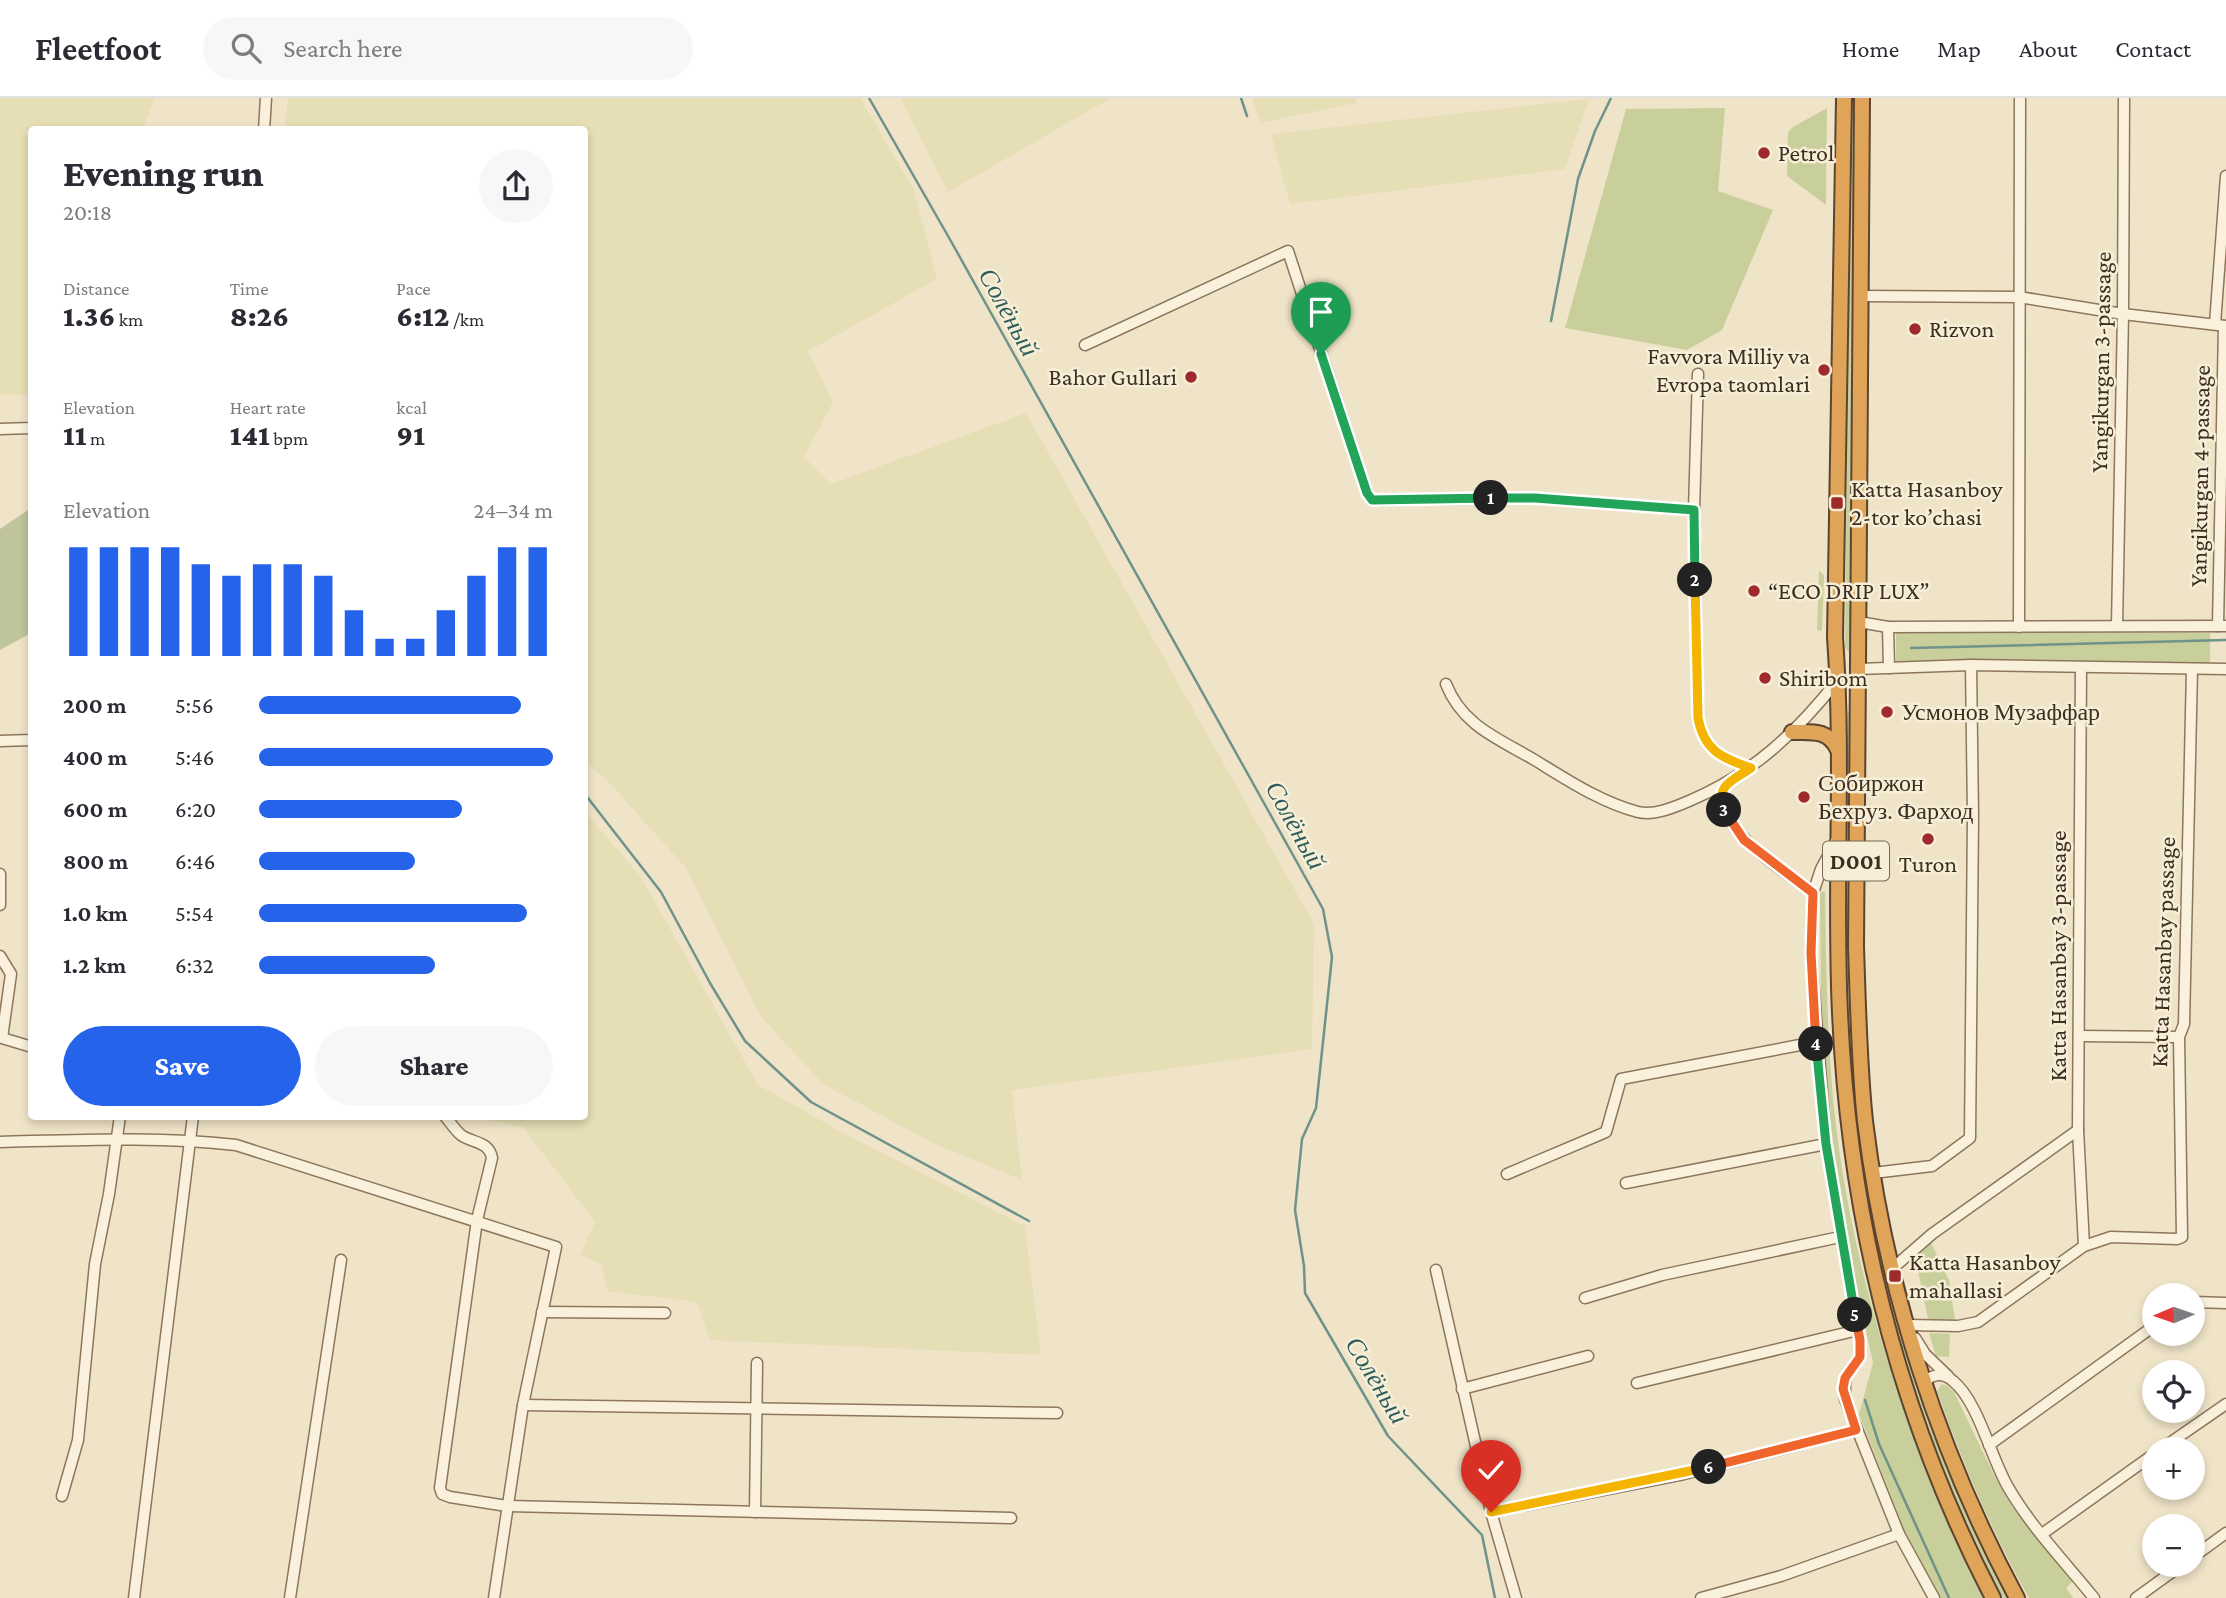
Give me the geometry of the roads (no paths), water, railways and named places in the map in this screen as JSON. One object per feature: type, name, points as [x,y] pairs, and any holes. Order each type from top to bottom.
[{"type":"highway","name":"D001","points":[[1844,98],[1835,580],[1839,752],[1838,960],[1843,1072],[1851,1155],[1867,1248],[1896,1359],[1925,1447],[1953,1518],[1993,1598]]},
{"type":"highway","name":"D001","points":[[1862,98],[1856,947],[1863,1093],[1873,1173],[1893,1268],[1925,1382],[1966,1494],[2017,1598]]},
{"type":"highway","points":[[1838,679],[1858,669]]},
{"type":"highway","points":[[1792,732],[1816,732],[1826,735],[1839,752]]},
{"type":"street","points":[[264,126],[266,98]]},
{"type":"street","points":[[2019,626],[2020,98]]},
{"type":"street","name":"Yangikurgan 3-passage","points":[[2117,626],[2124,98]]},
{"type":"street","name":"Yangikurgan 4-passage","points":[[2222,626],[2222,325],[2226,176]]},
{"type":"street","points":[[1085,345],[1289,251],[1367,493],[1372,500],[1535,498],[1694,510]]},
{"type":"street","points":[[1861,296],[2019,297],[2123,314],[2222,325]]},
{"type":"street","points":[[1698,374],[1694,510],[1698,718],[1701,732],[1719,755],[1751,768]]},
{"type":"street","points":[[0,429],[28,428]]},
{"type":"street","points":[[1859,622],[1888,627],[2222,626]]},
{"type":"street","points":[[1888,627],[1889,668]]},
{"type":"street","points":[[1858,669],[1971,665],[2226,668]]},
{"type":"street","points":[[1873,1173],[1932,1166],[1970,1138],[1973,830],[1971,665]]},
{"type":"street","name":"Katta Hasanbay 3-passage","points":[[2081,667],[2078,1130],[2084,1246]]},
{"type":"street","name":"Katta Hasanbay passage","points":[[2084,1246],[2110,1237],[2182,1237],[2179,1037],[2184,1024],[2192,669]]},
{"type":"street","points":[[1446,684],[1454,703],[1473,724],[1587,791],[1640,813],[1672,809],[1726,785],[1751,768],[1792,732],[1838,679]]},
{"type":"street","points":[[0,741],[28,740]]},
{"type":"street","points":[[1726,785],[1720,795],[1723,808],[1744,840],[1813,893]]},
{"type":"street","points":[[1839,835],[1821,869],[1813,893],[1811,953],[1826,1144],[1858,1330],[1860,1357],[1845,1378],[1843,1389],[1856,1430],[1899,1534],[1934,1598]]},
{"type":"street","points":[[0,874],[0,905]]},
{"type":"street","points":[[0,956],[11,974],[1,1038],[28,1046]]},
{"type":"street","points":[[2079,1036],[2179,1037]]},
{"type":"street","points":[[1507,1174],[1606,1132],[1621,1079],[1816,1042]]},
{"type":"street","points":[[62,1496],[78,1440],[95,1264],[120,1120]]},
{"type":"street","points":[[134,1598],[193,1120]]},
{"type":"street","points":[[448,1120],[461,1135],[487,1146],[492,1158],[477,1220],[440,1488],[442,1494],[508,1506],[1011,1518]]},
{"type":"street","points":[[1893,1268],[1932,1234],[2078,1130]]},
{"type":"street","points":[[0,1142],[118,1138],[191,1140],[236,1145],[556,1247],[523,1405],[494,1598]]},
{"type":"street","points":[[1626,1183],[1826,1144]]},
{"type":"street","points":[[1585,1298],[1675,1272],[1840,1237]]},
{"type":"street","points":[[1908,1325],[1958,1326],[1978,1322],[2084,1246]]},
{"type":"street","points":[[290,1598],[341,1260]]},
{"type":"street","points":[[1436,1270],[1491,1512],[1516,1598]]},
{"type":"street","points":[[2205,1302],[2226,1303]]},
{"type":"street","points":[[542,1312],[665,1313]]},
{"type":"street","points":[[1908,1325],[1925,1354],[1951,1379],[1972,1409],[2008,1487],[2094,1598]]},
{"type":"street","points":[[1637,1383],[1858,1330]]},
{"type":"street","points":[[1989,1445],[2142,1335]]},
{"type":"street","points":[[1462,1389],[1588,1356]]},
{"type":"street","points":[[755,1512],[757,1363]]},
{"type":"street","points":[[1925,1382],[1936,1374],[1951,1379]]},
{"type":"street","points":[[2178,1437],[2226,1404]]},
{"type":"street","points":[[523,1405],[1057,1413]]},
{"type":"street","points":[[1491,1512],[1684,1474],[1856,1430]]},
{"type":"street","points":[[2042,1534],[2142,1463]]},
{"type":"street","points":[[2205,1548],[2226,1533]]},
{"type":"street","points":[[1701,1598],[1781,1576],[1899,1534]]},
{"type":"street","points":[[2136,1598],[2165,1577]]},
{"type":"waterway","name":"Солёный","points":[[869,98],[1323,909],[1332,957],[1316,1108],[1302,1139],[1295,1210],[1304,1266],[1305,1293],[1388,1436],[1482,1535],[1495,1598]]},
{"type":"waterway","points":[[1241,98],[1247,116]]},
{"type":"waterway","points":[[1551,321],[1578,179],[1595,131],[1611,98]]},
{"type":"waterway","points":[[1911,648],[2226,640]]},
{"type":"waterway","points":[[588,798],[661,892],[745,1041],[811,1102],[1029,1221]]},
{"type":"waterway","points":[[1865,1400],[1879,1444],[1949,1598]]},
{"type":"place","name":"Petrol","points":[[1764,153]]},
{"type":"place","name":"Rizvon","points":[[1915,329]]},
{"type":"place","name":"Favvora Milliy va Evropa taomlari","points":[[1824,370]]},
{"type":"place","name":"Bahor Gullari","points":[[1191,377]]},
{"type":"place","name":"Katta Hasanboy 2-tor ko’chasi","points":[[1837,503]]},
{"type":"place","name":"“ECO DRIP LUX”","points":[[1754,591]]},
{"type":"place","name":"Shiribom","points":[[1765,678]]},
{"type":"place","name":"Усмонов Музаффар","points":[[1887,712]]},
{"type":"place","name":"Собиржон Бехруз. Фарход","points":[[1804,797]]},
{"type":"place","name":"Turon","points":[[1928,839]]},
{"type":"place","name":"Katta Hasanboy mahallasi","points":[[1895,1276]]}]
